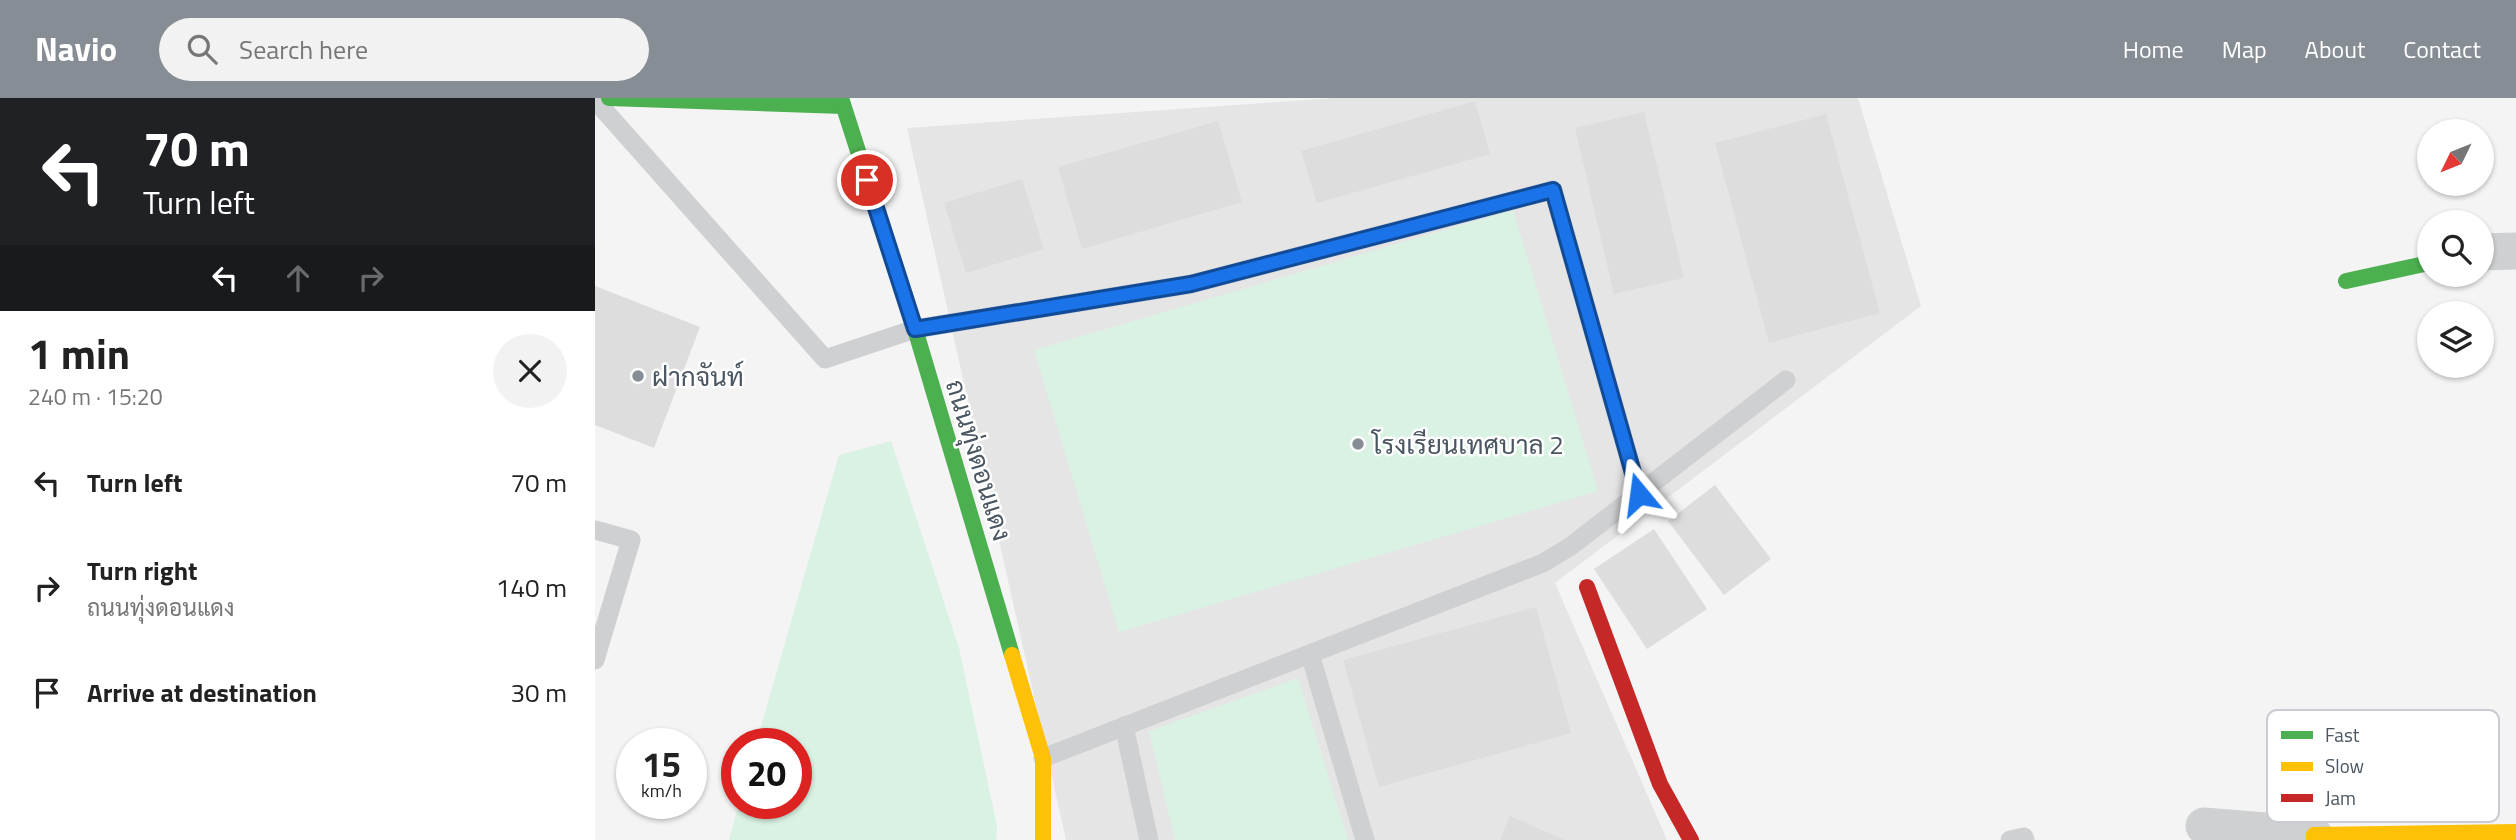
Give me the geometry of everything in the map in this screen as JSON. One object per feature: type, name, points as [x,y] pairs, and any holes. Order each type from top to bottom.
[{"type":"street","points":[[609,98],[842,102]]},
{"type":"street","name":"ถนนทุ่งดอนแดง","points":[[842,102],[915,329],[1043,758],[1043,840]]},
{"type":"street","points":[[2494,252],[2516,251]]},
{"type":"street","points":[[2346,281],[2417,266]]},
{"type":"street","points":[[1587,587],[1660,784],[1691,840]]},
{"type":"street","points":[[2204,826],[2314,837],[2516,832]]},
{"type":"lane","points":[[595,100],[825,359],[915,329],[1191,284],[1553,190],[1639,494]]},
{"type":"lane","points":[[1043,758],[1543,563],[1571,546],[1786,380]]},
{"type":"lane","points":[[595,530],[631,540],[595,660]]},
{"type":"lane","points":[[1310,654],[1366,840]]},
{"type":"lane","points":[[1124,726],[1149,840]]},
{"type":"lane","points":[[2010,840],[2024,837],[2025,840]]},
{"type":"shaded area","name":"โรงเรียนเทศบาล 2","points":[[1335,98],[1858,98],[1921,306],[1555,583],[1667,840],[1066,840],[907,128]]},
{"type":"green space","points":[[1513,210],[1598,491],[1119,632],[1034,350]]},
{"type":"green space","points":[[891,441],[959,648],[997,826],[996,840],[729,840],[735,819],[812,819],[812,728],[761,728],[839,455]]},
{"type":"green space","points":[[1298,678],[1348,840],[1175,840],[1149,731]]},
{"type":"building","points":[[1475,101],[1490,154],[1317,203],[1301,151]]},
{"type":"building","points":[[1644,112],[1684,278],[1614,294],[1575,128]]},
{"type":"building","points":[[1826,114],[1880,313],[1769,343],[1715,143]]},
{"type":"building","points":[[1218,121],[1242,202],[1082,249],[1058,167]]},
{"type":"building","points":[[1022,179],[1044,249],[966,273],[944,203]]},
{"type":"building","name":"ฝากจันท์","points":[[595,286],[700,327],[654,448],[595,425]]},
{"type":"building","points":[[1715,485],[1771,559],[1724,595],[1668,521]]},
{"type":"building","points":[[1654,529],[1707,609],[1647,649],[1594,569]]},
{"type":"building","points":[[1536,607],[1571,733],[1379,787],[1343,660]]},
{"type":"building","points":[[1510,816],[1565,840],[1500,840]]},
{"type":"traffic: fast","points":[[609,98],[843,106]]},
{"type":"traffic: fast","points":[[841,98],[915,329],[1012,655]]},
{"type":"traffic: fast","points":[[2346,281],[2417,266]]},
{"type":"traffic: slow","points":[[1012,655],[1043,758],[1043,840]]},
{"type":"traffic: slow","points":[[2314,840],[2314,835],[2516,832]]},
{"type":"traffic: jam","points":[[1587,587],[1660,784],[1691,840]]},
{"type":"place","name":"ฝากจันท์","points":[[638,376]]},
{"type":"place","name":"โรงเรียนเทศบาล 2","points":[[1358,444]]},
{"type":"route","points":[[867,180],[915,329],[1191,284],[1553,190],[1639,494]]}]
